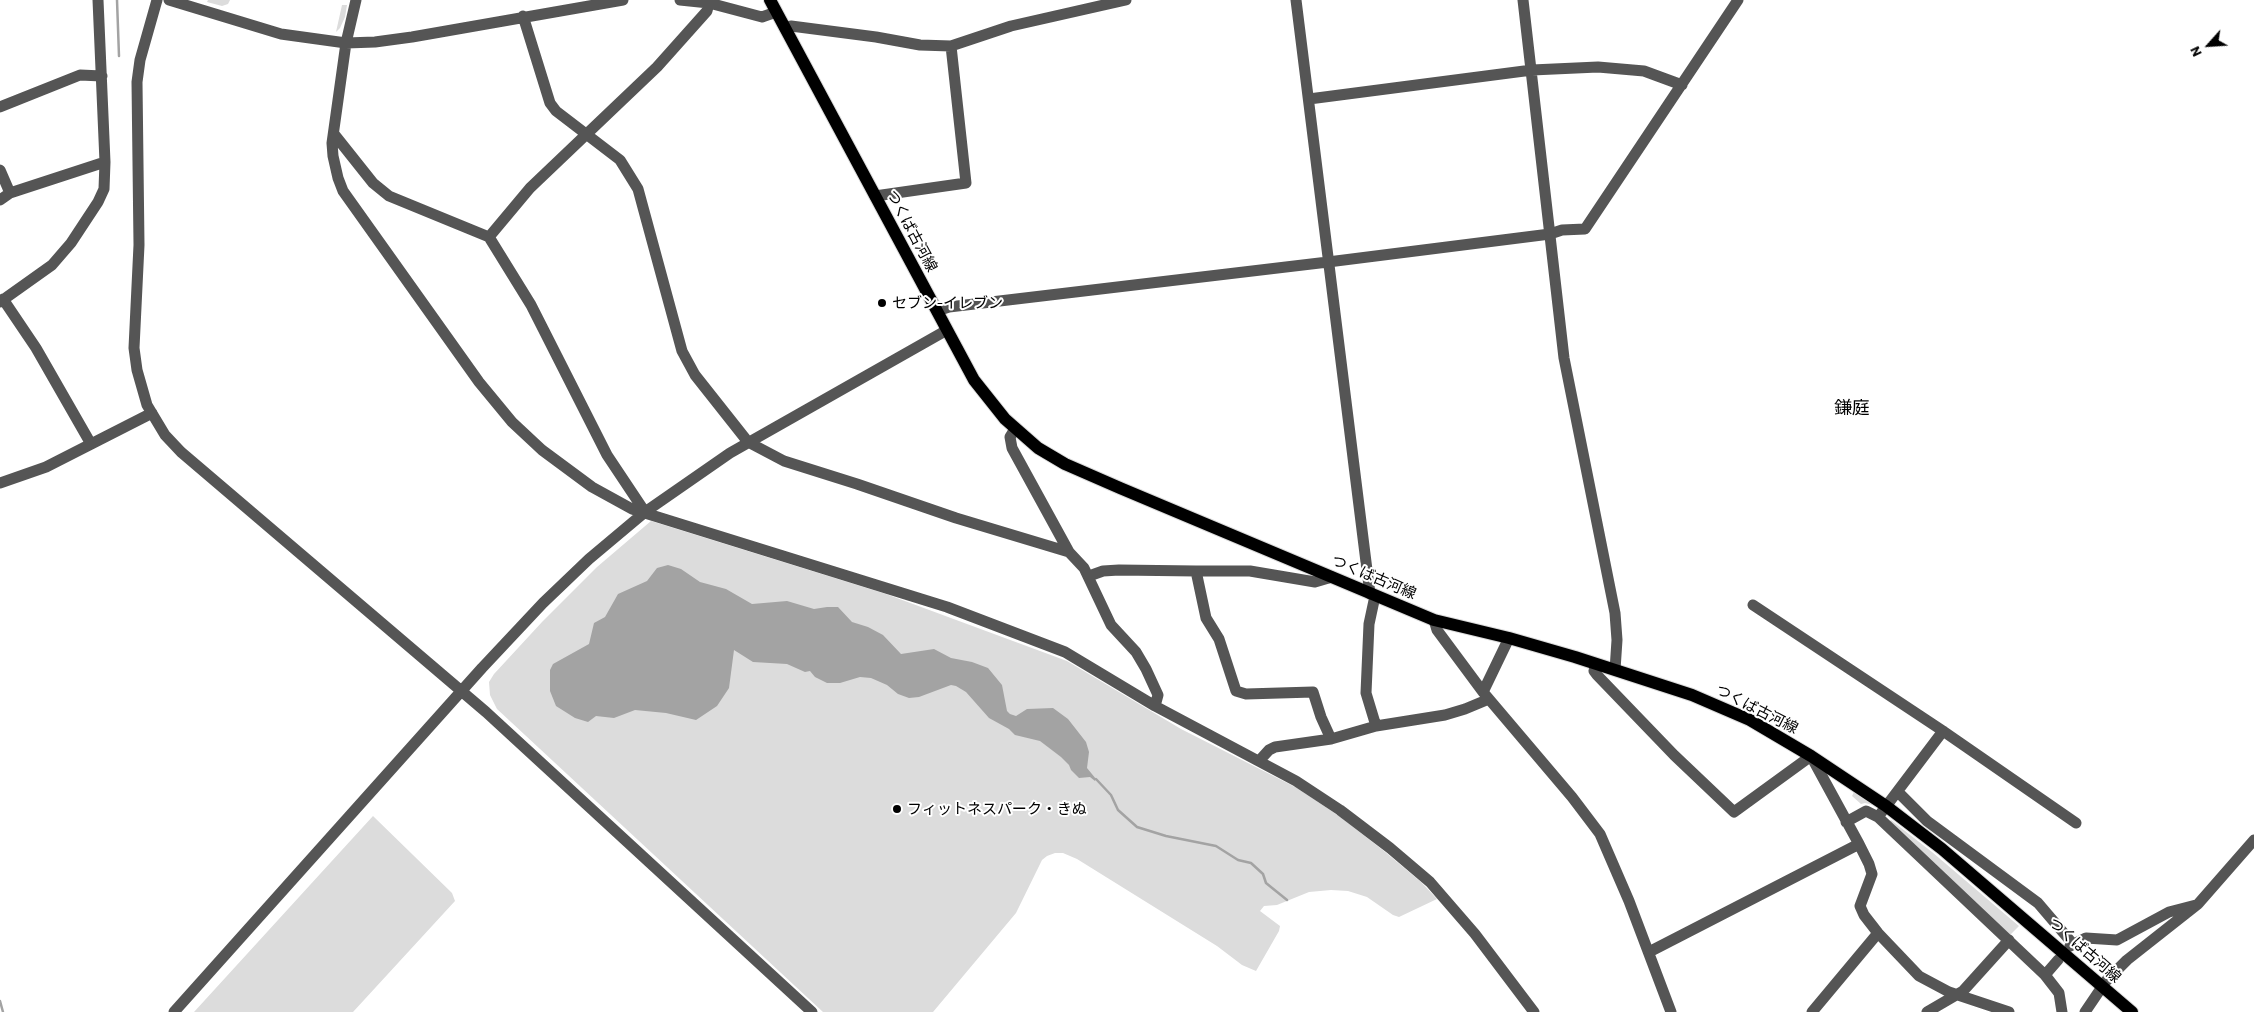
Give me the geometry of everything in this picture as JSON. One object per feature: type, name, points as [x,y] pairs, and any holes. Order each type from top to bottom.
[{"type":"main road","name":"つくば古河線","points":[[770,0],[979,387],[994,407],[1015,429],[1038,448],[1065,464],[1434,620],[1509,638],[1615,670],[1723,707],[1766,728],[1886,806],[1942,849],[2132,1012]]},
{"type":"street","points":[[91,444],[36,348],[2,300],[52,265],[71,243],[98,202],[104,189],[105,162],[98,0]]},
{"type":"street","points":[[157,0],[140,60],[136,106],[139,245],[134,348],[137,370],[152,413],[165,435],[181,452],[462,691],[812,1012]]},
{"type":"street","points":[[169,0],[280,34],[346,43],[376,42],[412,37],[523,16],[623,0]]},
{"type":"street","points":[[356,0],[346,43],[334,134],[333,156],[335,168],[344,190],[479,382],[506,415],[542,450],[569,471],[620,503],[947,607],[1044,643],[1087,664],[1155,706],[1296,781],[1340,810],[1409,863],[1430,882],[1466,923],[1534,1012]]},
{"type":"street","points":[[680,0],[709,3],[762,16],[776,12]]},
{"type":"street","points":[[785,28],[791,26],[876,37],[920,45],[951,46],[1010,26],[1126,0]]},
{"type":"street","points":[[1296,0],[1372,595],[1366,693],[1376,726]]},
{"type":"street","points":[[1523,0],[1564,358],[1616,612],[1615,670]]},
{"type":"street","points":[[937,311],[949,307],[1328,262],[1550,234],[1562,230],[1585,229],[1738,0]]},
{"type":"street","points":[[489,237],[530,188],[657,67],[707,11],[709,3]]},
{"type":"street","points":[[523,16],[550,103],[556,111],[620,160],[638,189],[682,351],[695,375],[748,442],[784,462],[990,529],[1069,552]]},
{"type":"street","points":[[875,196],[966,183],[951,46]]},
{"type":"street","points":[[1309,99],[1532,70],[1598,67],[1644,71],[1682,85]]},
{"type":"street","points":[[0,107],[80,75],[102,76]]},
{"type":"street","points":[[334,134],[373,183],[390,196],[489,237],[531,305],[603,448],[645,512]]},
{"type":"street","points":[[0,200],[10,193],[105,162]]},
{"type":"street","points":[[0,170],[10,193]]},
{"type":"street","points":[[174,1012],[462,691],[548,598],[589,559],[645,512],[694,476],[748,442],[947,330]]},
{"type":"street","points":[[0,483],[46,467],[152,413]]},
{"type":"street","points":[[1015,429],[1010,437],[1012,448],[1069,552],[1089,576],[1111,625],[1136,652],[1156,689],[1158,699],[1155,706]]},
{"type":"street","points":[[1089,576],[1103,571],[1119,570],[1196,570],[1263,572],[1315,582],[1332,577]]},
{"type":"street","points":[[1196,570],[1206,618],[1219,639],[1236,691],[1246,694],[1313,692],[1331,739]]},
{"type":"street","points":[[1753,605],[1943,731],[2076,823]]},
{"type":"street","points":[[1434,620],[1438,630],[1486,696],[1572,797],[1600,834],[1649,952],[1671,1012]]},
{"type":"street","points":[[1259,761],[1269,750],[1275,747],[1331,739],[1376,726],[1445,715],[1465,709],[1486,696],[1509,638]]},
{"type":"street","points":[[1596,664],[1594,671],[1597,675],[1674,755],[1734,812],[1811,756],[1869,864],[1872,874],[1860,906],[1864,916],[1912,970],[1934,984],[1957,995],[2009,1012]]},
{"type":"street","points":[[1878,818],[1943,731]]},
{"type":"street","points":[[1898,792],[1927,821],[2038,903],[2072,945],[2086,938],[2117,940],[2169,912],[2198,904]]},
{"type":"street","points":[[1846,822],[1866,810],[1878,818],[2045,975],[2059,993],[2062,1012]]},
{"type":"street","points":[[2085,1012],[2102,986],[2127,960],[2198,904],[2254,840]]},
{"type":"street","points":[[1649,952],[1859,844]]},
{"type":"street","points":[[1812,1012],[1878,933]]},
{"type":"street","points":[[1927,1012],[1957,995],[2009,940]]},
{"type":"street","points":[[2045,975],[2058,960]]},
{"type":"shaded area","points":[[208,0],[230,0],[228,4],[222,6],[207,2]]},
{"type":"shaded area","points":[[342,5],[347,5],[345,17],[336,32]]},
{"type":"shaded area","name":"フィットネスパーク・きぬ","points":[[651,521],[886,594],[1067,661],[1181,729],[1297,788],[1339,816],[1384,851],[1421,882],[1437,899],[1399,917],[1367,897],[1348,891],[1309,892],[1277,905],[1264,906],[1260,911],[1280,926],[1256,971],[1242,965],[1217,946],[1077,859],[1063,853],[1055,853],[1042,860],[1016,913],[933,1012],[823,1012],[497,709],[490,695],[489,682],[494,674],[542,622],[597,567]]},
{"type":"shaded area","points":[[668,565],[681,569],[700,582],[726,589],[752,604],[787,601],[814,609],[838,607],[852,622],[868,627],[883,635],[901,654],[934,649],[951,658],[972,662],[988,668],[1002,685],[1007,711],[1010,714],[1016,716],[1027,709],[1053,708],[1068,719],[1086,742],[1089,752],[1087,768],[1096,779],[1095,781],[1090,777],[1079,778],[1061,757],[1040,741],[1015,735],[1009,729],[989,718],[966,692],[956,686],[951,685],[919,697],[909,698],[898,694],[887,685],[871,678],[860,677],[840,683],[827,683],[815,677],[810,671],[805,672],[787,664],[753,662],[734,650],[729,688],[717,706],[696,720],[666,713],[635,710],[614,718],[596,716],[588,722],[575,718],[556,706],[550,691],[550,670],[553,664],[589,644],[594,623],[605,617],[618,594],[647,581],[657,568]]},
{"type":"shaded area","points":[[1855,790],[1877,806],[1861,804],[1852,796]]},
{"type":"shaded area","points":[[373,816],[452,893],[455,901],[353,1012],[194,1012]]},
{"type":"shaded area","points":[[1891,820],[1932,852],[2019,926],[2010,935],[1888,822]]},
{"type":"waterway","points":[[117,0],[119,56]]},
{"type":"waterway","points":[[1096,779],[1111,795],[1118,810],[1137,827],[1166,836],[1216,846],[1238,860],[1251,863],[1263,874],[1266,883],[1287,900]]},
{"type":"waterway","points":[[0,1001],[3,1012]]},
{"type":"place","name":"セブン-イレブン","points":[[882,303]]},
{"type":"place","name":"フィットネスパーク・きぬ","points":[[897,809]]},
{"type":"district","name":"鎌庭","points":[[1852,408]]}]
